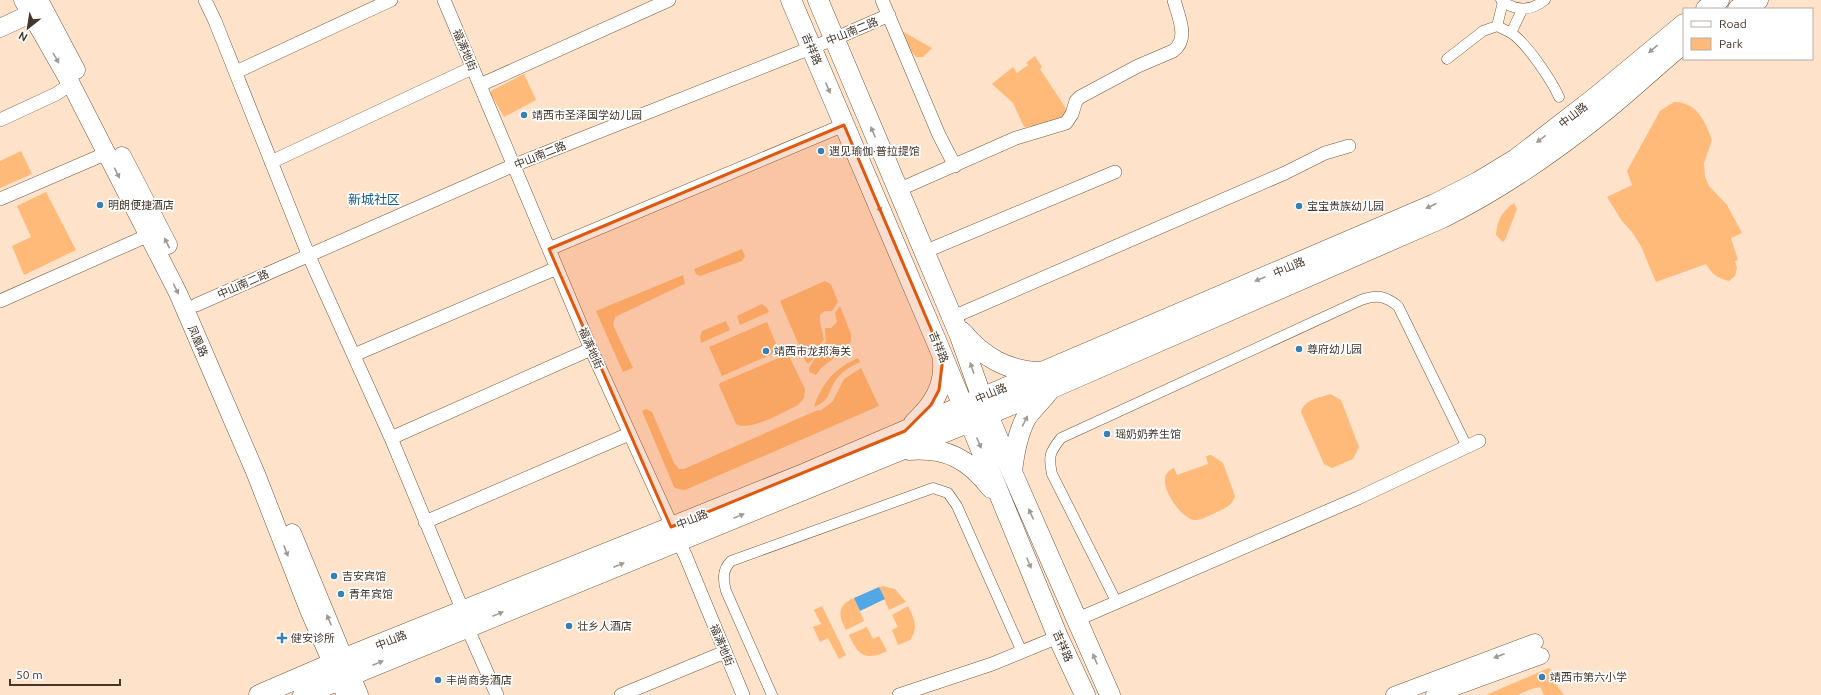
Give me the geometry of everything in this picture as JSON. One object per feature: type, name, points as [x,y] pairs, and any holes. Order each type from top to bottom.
[{"type":"main road","name":"吉祥路","points":[[791,0],[1006,507],[1058,636],[1085,695]]},
{"type":"main road","points":[[818,0],[833,39],[954,321],[985,406],[1012,472],[1078,619],[1110,695]]},
{"type":"main road","points":[[1707,8],[1719,0]]},
{"type":"main road","points":[[1740,8],[1758,0]]},
{"type":"main road","points":[[0,15],[34,3]]},
{"type":"main road","points":[[0,28],[34,3]]},
{"type":"main road","name":"凤凰路","points":[[34,3],[71,84],[178,294],[342,674],[359,695]]},
{"type":"main road","name":"凤凰路","points":[[34,3],[146,202],[196,305],[342,674]]},
{"type":"main road","name":"中山路","points":[[1046,381],[1402,219],[1478,182],[1522,154],[1596,97],[1683,25]]},
{"type":"main road","name":"中山路","points":[[674,534],[903,450],[966,414],[1410,233],[1478,200],[1523,172],[1568,140],[1606,110],[1683,44]]},
{"type":"main road","points":[[954,321],[976,347],[993,360],[1046,381],[1020,431],[1016,444],[1012,472]]},
{"type":"main road","points":[[905,431],[924,413],[936,398],[943,375],[943,357]]},
{"type":"main road","name":"中山路","points":[[303,695],[342,674],[465,619],[674,534],[905,431],[966,414]]},
{"type":"main road","points":[[903,450],[926,450],[955,456],[977,471],[1006,507]]},
{"type":"main road","name":"中山路","points":[[259,695],[342,674]]},
{"type":"street","points":[[204,0],[236,72],[308,254],[391,438],[497,695]]},
{"type":"street","points":[[236,72],[391,0]]},
{"type":"street","points":[[480,85],[669,0]]},
{"type":"street","points":[[882,0],[939,135],[955,166]]},
{"type":"street","points":[[898,190],[1016,138],[1066,122],[1072,114],[1076,101],[1080,97],[1115,77],[1178,48],[1181,43],[1182,30],[1174,0]]},
{"type":"street","points":[[1496,26],[1502,1],[1522,10],[1529,10],[1545,0]]},
{"type":"street","name":"福满地街","points":[[448,2],[472,68],[512,166],[743,695]]},
{"type":"street","points":[[1511,33],[1522,10]]},
{"type":"street","name":"中山南二路","points":[[196,305],[308,254],[512,166],[889,16]]},
{"type":"street","points":[[1447,59],[1483,32],[1496,26],[1511,33],[1520,41],[1542,69],[1559,97]]},
{"type":"street","points":[[271,162],[472,68]]},
{"type":"street","points":[[0,120],[56,94],[71,84]]},
{"type":"street","points":[[549,249],[844,125]]},
{"type":"street","points":[[954,321],[1285,173],[1326,153],[1349,146]]},
{"type":"street","points":[[0,199],[107,153]]},
{"type":"street","points":[[924,252],[1115,172]]},
{"type":"street","points":[[0,301],[149,235]]},
{"type":"street","points":[[354,355],[557,268]]},
{"type":"street","points":[[1117,603],[1052,474],[1049,460],[1052,449],[1061,438],[1361,300],[1372,296],[1381,296],[1398,306],[1467,447]]},
{"type":"street","points":[[391,438],[591,349]]},
{"type":"street","points":[[425,522],[629,434]]},
{"type":"street","points":[[1078,619],[1358,498],[1479,441]]},
{"type":"street","points":[[772,695],[726,591],[723,578],[728,564],[731,561],[933,488],[948,492],[957,506],[1022,652]]},
{"type":"street","points":[[899,695],[1022,652],[1058,636]]},
{"type":"street","points":[[1394,695],[1538,649],[1434,695]]},
{"type":"street","points":[[620,695],[724,652]]},
{"type":"highlighted area","points":[[844,125],[943,357],[939,390],[931,405],[905,431],[671,527],[549,249]]},
{"type":"green space","points":[[900,30],[932,48],[923,57],[916,57],[911,51]]},
{"type":"green space","points":[[1035,56],[1042,67],[1040,69],[1067,110],[1064,117],[1036,126],[1024,127],[1013,103],[992,84],[1013,67],[1017,73],[1028,65],[1026,63]]},
{"type":"green space","points":[[524,74],[536,100],[504,117],[491,94],[491,91]]},
{"type":"green space","points":[[1674,102],[1689,105],[1703,120],[1712,140],[1704,163],[1705,177],[1709,186],[1727,205],[1742,233],[1731,238],[1738,260],[1735,261],[1737,268],[1735,276],[1729,281],[1715,275],[1706,264],[1656,282],[1641,246],[1632,232],[1622,221],[1607,197],[1632,185],[1627,171],[1660,111]]},
{"type":"green space","points":[[21,151],[32,174],[0,188],[0,161]]},
{"type":"green space","points":[[46,192],[76,250],[24,275],[12,246],[31,237],[17,206]]},
{"type":"green space","points":[[1514,203],[1517,209],[1503,242],[1496,235],[1498,225],[1503,213]]},
{"type":"green space","points":[[742,249],[745,256],[742,261],[700,276],[696,274],[694,269]]},
{"type":"green space","points":[[683,275],[685,284],[615,317],[613,325],[633,368],[623,372],[596,311]]},
{"type":"green space","points":[[825,281],[831,284],[838,302],[832,311],[825,311],[820,315],[824,340],[815,350],[812,360],[808,364],[780,301]]},
{"type":"green space","points":[[762,304],[769,312],[740,325],[737,316]]},
{"type":"green space","points":[[840,306],[851,334],[851,342],[844,350],[821,368],[816,375],[809,372],[809,368],[826,341],[825,328],[831,328],[837,322],[835,313]]},
{"type":"green space","points":[[726,321],[730,330],[701,343],[700,337],[702,331]]},
{"type":"green space","points":[[767,322],[779,351],[722,376],[709,347]]},
{"type":"green space","points":[[788,354],[805,389],[804,398],[798,405],[767,420],[750,425],[742,426],[736,424],[719,385],[720,383]]},
{"type":"green space","points":[[858,358],[860,362],[840,375],[835,381],[828,397],[814,407],[817,398],[830,377],[843,366]]},
{"type":"green space","points":[[861,368],[879,406],[685,490],[674,487],[642,411],[646,409],[652,412],[674,463],[679,469],[684,469],[818,410],[820,411],[833,401],[844,379]]},
{"type":"green space","points":[[1330,394],[1341,400],[1359,447],[1353,459],[1332,468],[1324,464],[1301,412],[1309,402]]},
{"type":"green space","points":[[1211,455],[1223,463],[1235,496],[1232,502],[1225,508],[1203,519],[1194,520],[1184,514],[1174,503],[1167,490],[1165,477],[1170,470],[1174,468],[1177,475],[1208,464],[1206,456]]},
{"type":"green space","points":[[883,586],[895,589],[906,602],[889,610],[879,587]]},
{"type":"green space","points":[[854,598],[864,621],[846,630],[841,620],[841,611],[844,604]]},
{"type":"green space","points":[[822,606],[846,655],[839,659],[828,638],[820,642],[813,627],[821,624],[814,610]]},
{"type":"green space","points":[[908,606],[915,623],[913,636],[910,640],[898,645],[892,630],[898,627],[892,615]]},
{"type":"green space","points":[[867,627],[873,639],[879,636],[887,651],[873,656],[863,655],[859,652],[849,635]]},
{"type":"green space","points":[[1549,668],[1557,675],[1552,679],[1564,695],[1544,695],[1540,687],[1518,695],[1486,695]]},
{"type":"water","points":[[879,587],[885,599],[860,611],[854,598]]},
{"type":"place","name":"靖西市圣泽国学幼儿园","points":[[524,115]]},
{"type":"place","name":"遇见瑜伽·普拉提馆","points":[[821,151]]},
{"type":"place","name":"明朗便捷酒店","points":[[100,205]]},
{"type":"place","name":"宝宝贵族幼儿园","points":[[1299,206]]},
{"type":"place","name":"尊府幼儿园","points":[[1299,349]]},
{"type":"place","name":"靖西市龙邦海关","points":[[766,351]]},
{"type":"place","name":"瑶奶奶养生馆","points":[[1107,434]]},
{"type":"place","name":"吉安宾馆","points":[[334,576]]},
{"type":"place","name":"青年宾馆","points":[[341,594]]},
{"type":"place","name":"壮乡人酒店","points":[[569,626]]},
{"type":"place","name":"健安诊所","points":[[282,638]]},
{"type":"place","name":"靖西市第六小学","points":[[1542,677]]},
{"type":"place","name":"丰尚商务酒店","points":[[438,680]]},
{"type":"district","name":"新城社区","points":[[374,199]]}]
